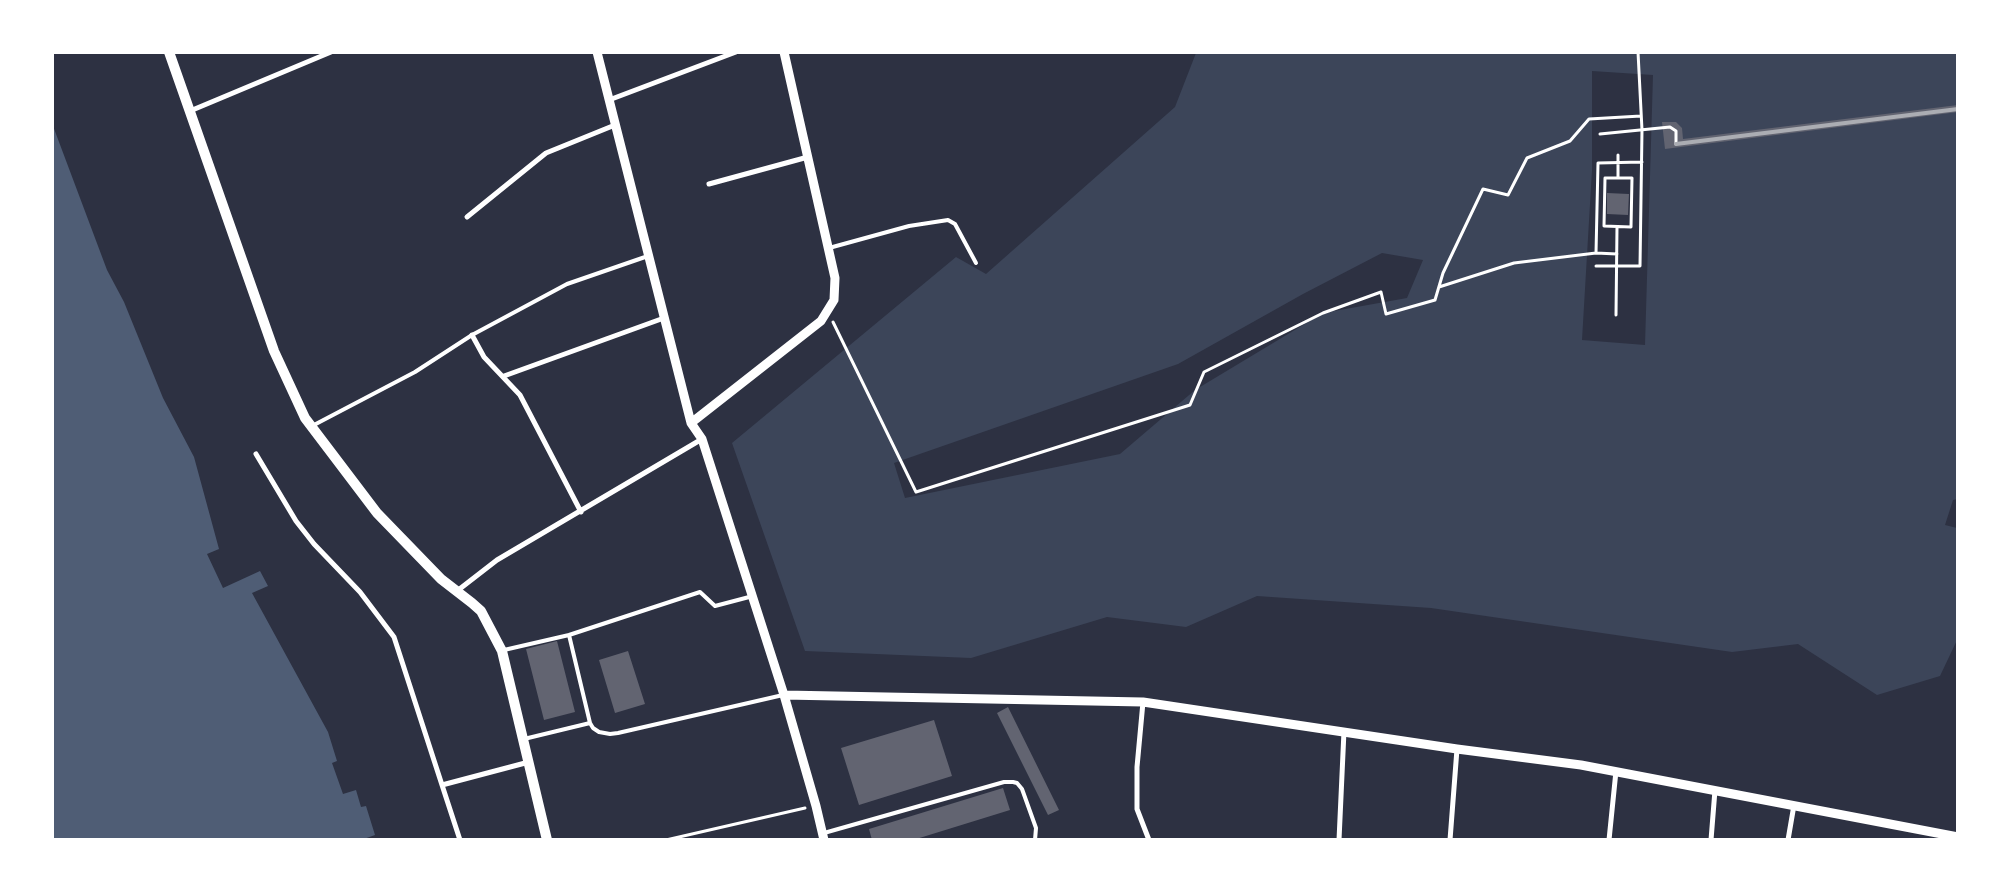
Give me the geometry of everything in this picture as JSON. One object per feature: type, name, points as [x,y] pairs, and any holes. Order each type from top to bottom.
[{"type":"main road","points":[[169,52],[274,351],[305,418],[377,513],[431,570],[481,611],[502,651],[547,840]]},
{"type":"street","points":[[189,112],[332,52]]},
{"type":"street","points":[[597,52],[691,422],[702,439],[753,596],[784,694],[823,837]]},
{"type":"street","points":[[609,100],[736,52]]},
{"type":"street","points":[[691,422],[821,321],[834,300],[835,278],[784,52]]},
{"type":"street","points":[[467,217],[546,153],[615,125]]},
{"type":"street","points":[[709,184],[808,157]]},
{"type":"street","points":[[504,376],[664,318]]},
{"type":"street","points":[[472,335],[484,356],[520,395],[581,512]]},
{"type":"street","points":[[457,591],[492,564],[702,439]]},
{"type":"street","points":[[256,454],[296,521],[314,544],[360,592],[394,637],[460,840]]},
{"type":"street","points":[[784,694],[1143,702],[1457,749],[1581,765],[1958,836]]},
{"type":"street","points":[[1143,702],[1137,767],[1137,809],[1149,840]]},
{"type":"street","points":[[1339,840],[1344,731]]},
{"type":"street","points":[[1450,840],[1457,749]]},
{"type":"street","points":[[442,785],[529,762]]},
{"type":"street","points":[[1609,840],[1616,771]]},
{"type":"street","points":[[1712,840],[1715,790]]},
{"type":"street","points":[[1788,840],[1794,805]]},
{"type":"lane","points":[[828,248],[910,226],[948,220],[955,224],[976,263]]},
{"type":"lane","points":[[312,426],[415,372],[472,335],[567,284],[648,255]]},
{"type":"lane","points":[[502,651],[569,635],[700,592],[715,606],[753,596]]},
{"type":"lane","points":[[569,635],[590,723],[599,732],[618,733],[784,694]]},
{"type":"lane","points":[[524,739],[590,723]]},
{"type":"lane","points":[[823,837],[1004,782],[1013,782],[1017,783],[1022,789],[1036,828],[1035,840]]},
{"type":"path","points":[[1596,266],[1640,266],[1642,130],[1638,52]]},
{"type":"path","points":[[827,310],[916,492],[1190,405],[1204,372],[1323,313],[1381,292],[1386,314],[1435,300],[1443,274],[1484,190],[1508,195],[1527,158],[1570,141],[1589,119],[1641,116]]},
{"type":"path","points":[[1600,134],[1670,127],[1676,131],[1676,144]]},
{"type":"path","points":[[1618,155],[1618,178]]},
{"type":"path","points":[[1596,253],[1598,163],[1642,162]]},
{"type":"path","points":[[1605,178],[1618,178],[1632,178],[1631,227],[1604,226],[1605,178]]},
{"type":"path","points":[[1632,202],[1641,202]]},
{"type":"path","points":[[1616,315],[1617,227]]},
{"type":"path","points":[[1439,287],[1514,263],[1596,253],[1617,254]]},
{"type":"path","points":[[666,840],[816,806]]},
{"type":"shaded area","points":[[1196,53],[1957,53],[1958,499],[1953,500],[1945,525],[1957,528],[1958,638],[1940,676],[1877,695],[1798,644],[1732,652],[1431,608],[1257,596],[1186,627],[1107,617],[971,658],[805,651],[732,443],[956,257],[986,274],[1175,107]],"holes":[[[1592,71],[1653,75],[1645,345],[1582,340],[1592,170]],[[1382,253],[1423,260],[1407,298],[1323,313],[1195,390],[1120,454],[905,498],[894,463],[1178,364],[1303,294]]]},
{"type":"shaded area","points":[[53,126],[107,270],[124,302],[163,398],[194,457],[219,549],[207,554],[223,588],[260,571],[268,586],[252,593],[328,732],[337,761],[332,763],[343,794],[356,790],[361,807],[366,806],[375,835],[361,840],[53,839]]},
{"type":"building","points":[[1958,105],[1958,112],[1665,149],[1662,122],[1676,122],[1682,128],[1683,139]]},
{"type":"building","points":[[1607,193],[1629,194],[1628,215],[1607,214]]},
{"type":"building","points":[[557,641],[575,712],[544,720],[526,649]]},
{"type":"building","points":[[628,651],[645,704],[615,713],[599,660]]},
{"type":"building","points":[[1008,707],[1059,810],[1048,815],[997,713]]},
{"type":"building","points":[[934,720],[952,776],[859,805],[841,748]]},
{"type":"building","points":[[1003,788],[1010,810],[913,840],[872,840],[869,829]]},
{"type":"railway","points":[[1676,144],[1958,109]]}]
